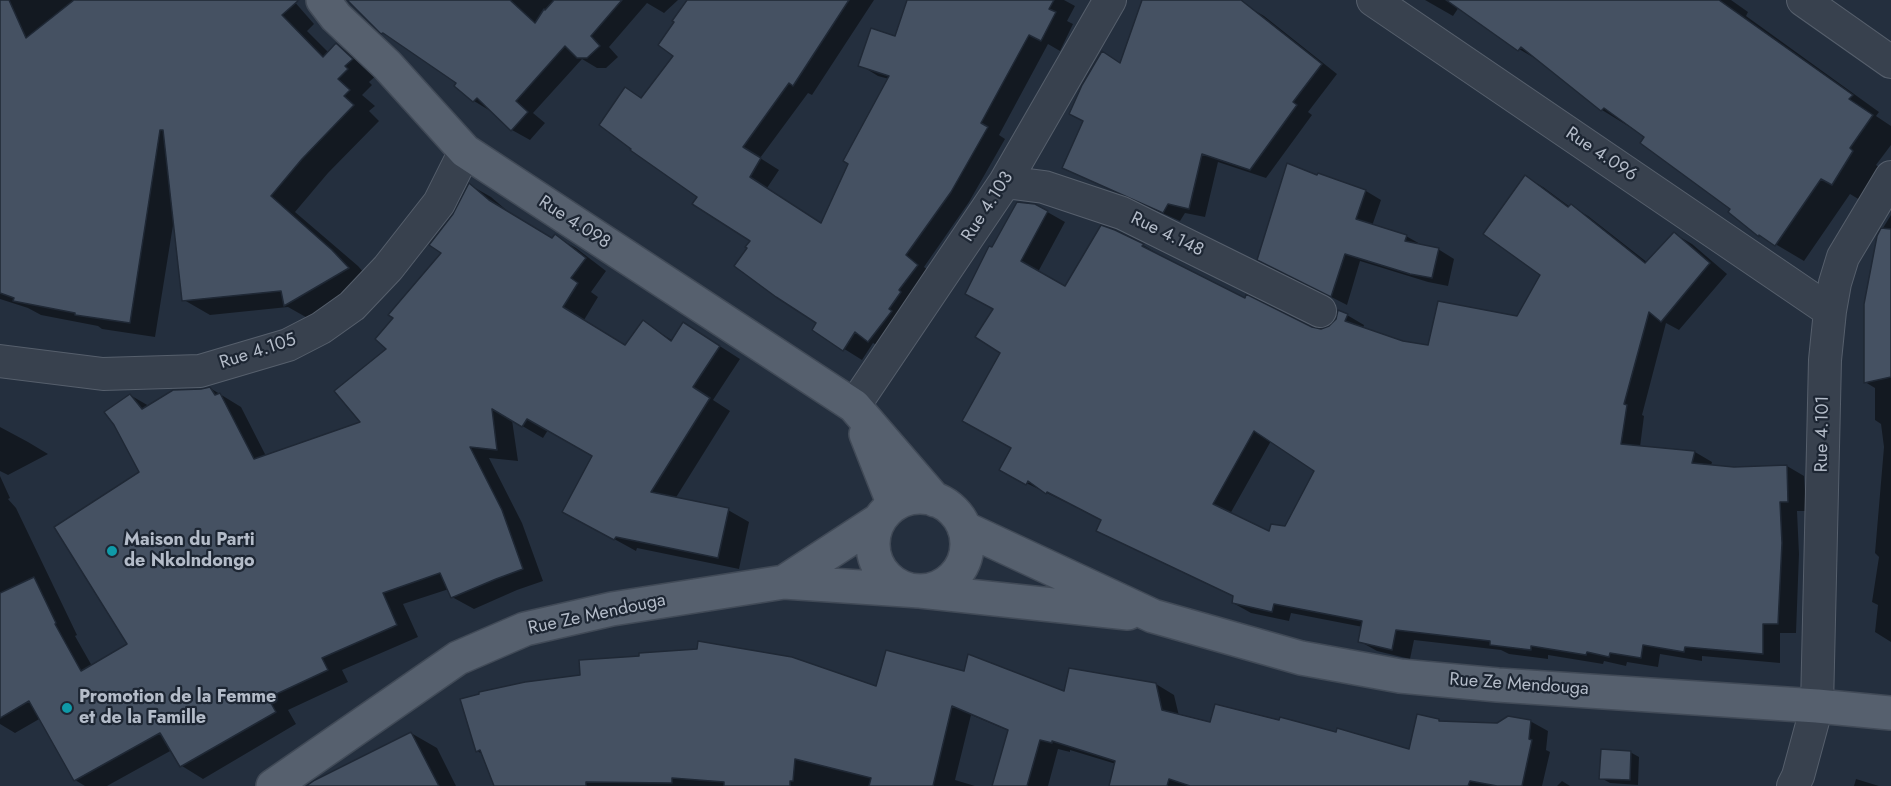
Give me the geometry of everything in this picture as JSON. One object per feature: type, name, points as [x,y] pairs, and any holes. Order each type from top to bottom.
[{"type":"main road","name":"Rue 4.098","points":[[323,0],[336,17],[387,65],[465,151],[855,408],[935,500]]},
{"type":"main road","points":[[855,408],[887,512]]},
{"type":"main road","points":[[921,497],[935,500],[948,506],[958,516],[964,528],[967,543],[966,558],[959,572],[948,582],[935,589],[920,591],[904,588],[890,580],[879,568],[873,552],[873,536],[887,512],[907,498],[921,497]]},
{"type":"main road","name":"Rue Ze Mendouga","points":[[784,582],[887,512]]},
{"type":"main road","name":"Rue Ze Mendouga","points":[[964,528],[1153,616],[1301,658],[1400,676],[1891,713]]},
{"type":"main road","name":"Rue Ze Mendouga","points":[[273,786],[458,658],[525,629],[612,609],[784,582],[920,591],[1153,616]]},
{"type":"street","name":"Rue 4.103","points":[[855,408],[1005,182],[1110,0]]},
{"type":"street","name":"Rue 4.096","points":[[1373,0],[1830,311]]},
{"type":"street","points":[[1803,0],[1891,62]]},
{"type":"street","name":"Rue 4.105","points":[[0,361],[102,374],[200,371],[288,345],[321,328],[352,306],[388,268],[439,202],[465,151]]},
{"type":"street","name":"Rue 4.101","points":[[1793,786],[1798,776],[1817,706],[1825,360],[1834,283],[1844,258],[1891,177]]},
{"type":"street","name":"Rue 4.148","points":[[1005,182],[1044,187],[1122,213],[1320,311]]},
{"type":"building","points":[[0,0],[9,0],[26,38],[74,0],[299,0],[282,15],[323,57],[336,43],[353,59],[345,66],[348,69],[338,79],[350,90],[344,96],[354,105],[302,159],[271,196],[349,268],[284,306],[281,291],[182,301],[163,130],[160,130],[130,323],[75,315],[75,313],[13,301],[14,298],[0,293]]},
{"type":"building","points":[[347,0],[510,0],[535,23],[544,9],[554,0],[622,0],[591,36],[600,46],[587,58],[577,58],[565,46],[516,101],[528,112],[511,131],[477,98],[473,102],[454,86],[456,83],[383,33],[381,34]]},
{"type":"building","points":[[687,0],[849,0],[793,86],[789,83],[743,147],[761,158],[750,177],[821,223],[848,164],[843,161],[889,76],[858,66],[871,28],[895,36],[907,0],[1054,0],[1049,9],[1056,12],[1041,41],[1029,35],[981,123],[988,127],[951,192],[906,255],[918,265],[899,290],[901,292],[889,309],[892,311],[868,342],[855,332],[843,351],[812,330],[816,323],[734,266],[750,241],[692,204],[697,197],[599,125],[625,87],[641,98],[673,56],[658,45]]},
{"type":"building","points":[[1142,0],[1241,0],[1322,64],[1293,102],[1297,105],[1250,170],[1202,154],[1189,209],[1168,204],[1163,213],[1062,168],[1083,121],[1069,114],[1082,85],[1102,51],[1120,63]]},
{"type":"building","points":[[1446,0],[1719,0],[1853,95],[1849,99],[1873,115],[1850,148],[1853,151],[1832,185],[1821,179],[1775,246],[1759,235],[1759,237],[1728,212],[1730,209],[1640,143],[1644,137],[1604,108],[1601,111],[1521,47],[1518,51]]},
{"type":"building","points":[[1287,163],[1366,190],[1356,219],[1407,235],[1405,241],[1439,248],[1432,278],[1410,274],[1345,254],[1331,297],[1257,260]]},
{"type":"building","points":[[1525,175],[1568,207],[1571,204],[1645,263],[1674,232],[1710,263],[1661,322],[1649,312],[1624,404],[1627,405],[1621,444],[1695,451],[1692,463],[1734,467],[1787,465],[1788,502],[1780,502],[1782,543],[1778,624],[1763,624],[1763,654],[1685,647],[1684,652],[1643,645],[1641,658],[1610,653],[1609,657],[1587,652],[1586,655],[1531,646],[1531,650],[1490,645],[1490,641],[1396,630],[1392,650],[1358,642],[1362,621],[1274,604],[1272,612],[1232,603],[1233,596],[1096,531],[1101,520],[1047,492],[1046,494],[1028,481],[1026,485],[999,470],[1011,448],[962,421],[1000,353],[975,337],[993,309],[965,294],[989,246],[992,247],[1017,202],[1035,204],[1048,211],[1021,261],[1065,286],[1101,225],[1144,244],[1142,246],[1245,298],[1246,294],[1312,327],[1321,329],[1329,326],[1336,319],[1338,310],[1348,314],[1345,321],[1403,341],[1428,345],[1438,301],[1517,316],[1540,275],[1483,234]],"holes":[[[1254,431],[1314,471],[1285,526],[1271,524],[1269,531],[1213,504]]]},
{"type":"building","points":[[469,183],[489,200],[552,238],[555,234],[586,258],[571,278],[578,283],[563,307],[625,345],[643,320],[671,341],[683,322],[720,346],[693,387],[710,398],[651,492],[729,508],[718,558],[616,537],[614,540],[562,512],[592,456],[527,419],[522,427],[492,409],[497,450],[470,447],[502,510],[523,569],[451,598],[440,573],[383,593],[397,625],[322,658],[328,670],[268,698],[276,712],[180,767],[160,733],[74,781],[29,701],[0,718],[0,593],[34,577],[55,624],[81,671],[127,644],[54,527],[139,472],[114,425],[104,412],[130,394],[142,409],[173,390],[210,387],[215,395],[220,393],[254,459],[360,422],[334,391],[386,349],[375,339],[393,318],[388,315],[441,253],[429,245],[453,214]]},
{"type":"building","points":[[1881,228],[1891,229],[1891,377],[1864,383],[1864,304],[1877,236]]},
{"type":"building","points":[[698,641],[792,657],[876,686],[886,650],[964,671],[968,654],[1064,691],[1069,668],[1156,683],[1162,710],[1210,722],[1215,704],[1279,720],[1280,717],[1336,732],[1337,728],[1409,749],[1417,714],[1439,719],[1439,721],[1497,723],[1508,716],[1531,720],[1529,739],[1532,740],[1522,786],[1497,786],[1470,781],[1468,786],[1190,786],[1169,779],[1167,786],[1109,786],[1115,761],[1052,741],[1052,743],[1040,740],[1027,786],[992,786],[1008,730],[952,706],[933,786],[869,786],[871,778],[795,759],[793,781],[790,781],[790,786],[724,786],[724,782],[672,778],[672,783],[586,782],[586,786],[494,786],[480,750],[476,752],[460,699],[479,694],[479,692],[525,682],[580,675],[579,660],[697,649]]},
{"type":"building","points":[[411,732],[439,786],[306,786],[315,780]]},
{"type":"building","points":[[1601,749],[1631,751],[1630,780],[1599,779]]},
{"type":"place","name":"Maison du Parti de Nkolndongo","points":[[112,551]]},
{"type":"place","name":"Promotion de la Femme et de la Famille","points":[[67,708]]}]
